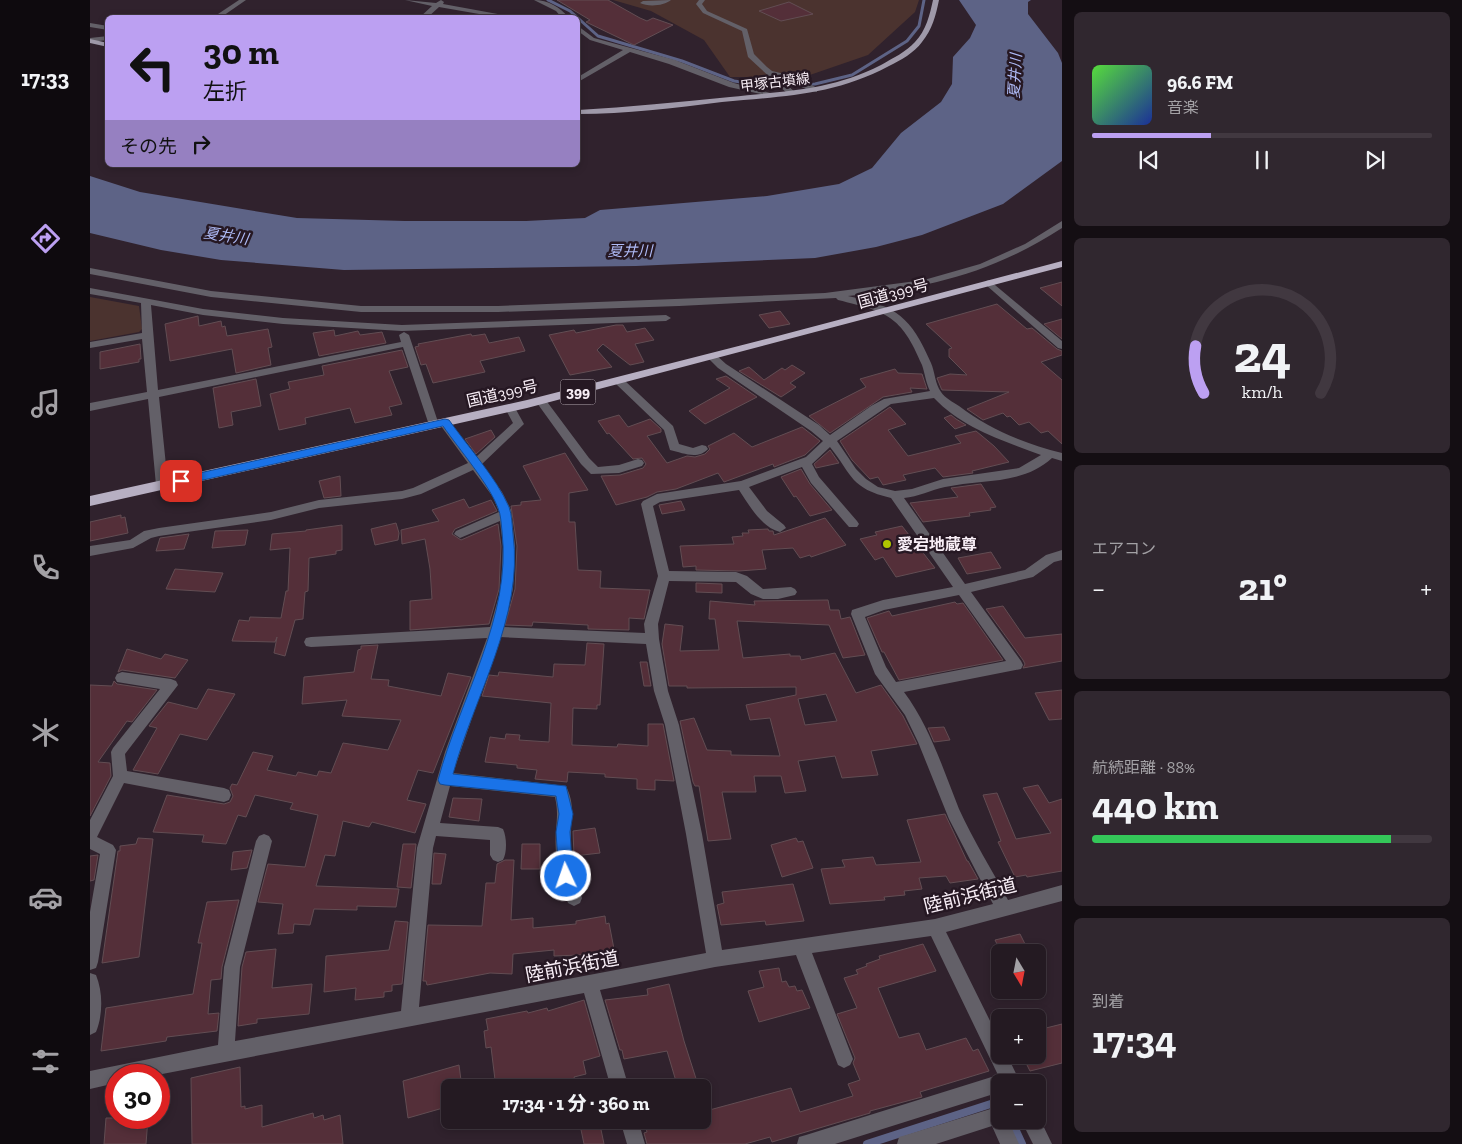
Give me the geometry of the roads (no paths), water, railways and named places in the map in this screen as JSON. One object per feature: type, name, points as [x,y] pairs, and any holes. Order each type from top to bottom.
[{"type":"highway","name":"国道399号","points":[[90,501],[440,424],[620,382],[1062,264]]},
{"type":"main road","name":"甲塚古墳線","points":[[580,112],[654,108],[774,95],[810,88],[832,87],[881,67],[918,43],[931,23],[936,0]]},
{"type":"main road","points":[[90,40],[105,44]]},
{"type":"street","points":[[220,15],[243,0]]},
{"type":"street","points":[[408,0],[441,2],[503,15]]},
{"type":"street","points":[[537,0],[558,10],[563,15]]},
{"type":"street","points":[[643,2],[664,2],[668,0]]},
{"type":"street","points":[[702,0],[699,4],[705,12],[744,30],[751,55],[790,91]]},
{"type":"street","points":[[426,15],[441,2]]},
{"type":"street","points":[[90,25],[105,28]]},
{"type":"street","points":[[580,30],[592,39],[672,62],[727,84],[774,95]]},
{"type":"street","points":[[90,40],[105,38]]},
{"type":"street","points":[[580,79],[628,50]]},
{"type":"street","points":[[772,75],[794,79],[810,88]]},
{"type":"street","points":[[90,271],[212,294],[361,310],[507,308],[826,296],[899,288],[925,283],[965,271],[1028,246],[1062,224]]},
{"type":"street","points":[[989,283],[1062,346]]},
{"type":"street","points":[[90,292],[146,303],[283,322],[402,328],[666,318]]},
{"type":"street","points":[[826,296],[873,304],[889,311],[902,320],[914,338],[928,368],[936,394],[958,411],[998,436],[1062,458]]},
{"type":"street","points":[[146,303],[152,394],[162,486]]},
{"type":"street","points":[[402,328],[405,344],[440,424],[498,495],[505,514],[509,546],[507,589],[496,632],[452,752],[425,848],[410,1018]]},
{"type":"street","points":[[90,344],[147,335]]},
{"type":"street","points":[[90,407],[405,344]]},
{"type":"street","points":[[712,357],[722,366],[815,428],[835,445],[852,472],[874,490],[895,495],[913,493],[943,483],[1022,472],[1047,458],[1046,453]]},
{"type":"street","points":[[620,382],[669,429],[674,447],[694,452],[702,449]]},
{"type":"street","points":[[716,958],[672,725],[661,691],[652,639],[651,624],[664,576],[647,504],[657,498],[742,485],[810,460],[829,441],[875,408],[888,402],[936,394]]},
{"type":"street","points":[[541,401],[590,467],[596,471],[619,470],[638,463]]},
{"type":"street","points":[[90,551],[133,544],[148,534],[271,516],[338,501],[402,496],[417,491],[474,465],[519,424],[510,408]]},
{"type":"street","points":[[1046,453],[1062,452]]},
{"type":"street","points":[[804,462],[816,480],[853,524]]},
{"type":"street","points":[[742,485],[760,513],[780,528]]},
{"type":"street","points":[[892,688],[1016,665],[961,589],[936,550],[895,495]]},
{"type":"street","points":[[460,534],[505,514]]},
{"type":"street","points":[[1004,909],[954,814],[925,741],[910,711],[880,670],[857,614],[882,605],[920,599],[1029,574],[1050,558],[1062,555]]},
{"type":"street","points":[[664,576],[736,577],[744,579],[756,592],[764,594],[791,592]]},
{"type":"street","points":[[310,642],[496,632],[652,639]]},
{"type":"street","points":[[90,836],[120,776],[118,752],[171,685],[122,678]]},
{"type":"street","points":[[120,776],[224,795]]},
{"type":"street","points":[[445,780],[561,790],[566,814],[563,832],[566,876],[574,898]]},
{"type":"street","points":[[431,829],[498,834],[498,854]]},
{"type":"street","points":[[90,841],[108,850],[90,962]]},
{"type":"street","points":[[226,1052],[232,968],[264,841]]},
{"type":"street","name":"陸前浜街道","points":[[90,1080],[716,958],[935,927],[1062,893]]},
{"type":"street","points":[[935,927],[1002,1074]]},
{"type":"street","points":[[801,947],[844,1059]]},
{"type":"street","points":[[90,981],[93,996],[90,1026]]},
{"type":"street","points":[[590,984],[617,1079]]},
{"type":"street","points":[[806,1144],[991,1087]]},
{"type":"street","points":[[906,1144],[991,1117]]},
{"type":"street","points":[[632,1129],[636,1144]]},
{"type":"street","points":[[1004,1129],[1010,1144]]},
{"type":"street","points":[[1035,1129],[1043,1144]]},
{"type":"water","name":"夏井川","points":[[959,0],[1031,0],[1028,2],[1028,14],[1058,53],[1062,63],[1062,161],[1003,204],[922,235],[876,247],[815,258],[636,266],[344,270],[221,260],[161,250],[90,233],[90,176],[140,192],[297,218],[405,221],[526,221],[585,218],[600,210],[767,196],[839,184],[872,168],[901,133],[941,102],[952,84],[953,57],[970,38],[976,25]]},
{"type":"waterway","points":[[548,0],[574,15]]},
{"type":"waterway","points":[[580,20],[598,36],[682,61],[734,81],[768,86],[815,84],[852,75],[907,41],[919,26],[924,0]]},
{"type":"waterway","points":[[867,1144],[991,1104]]},
{"type":"waterway","points":[[1015,1129],[1022,1144]]},
{"type":"place","name":"愛宕地蔵尊","points":[[887,544]]}]
